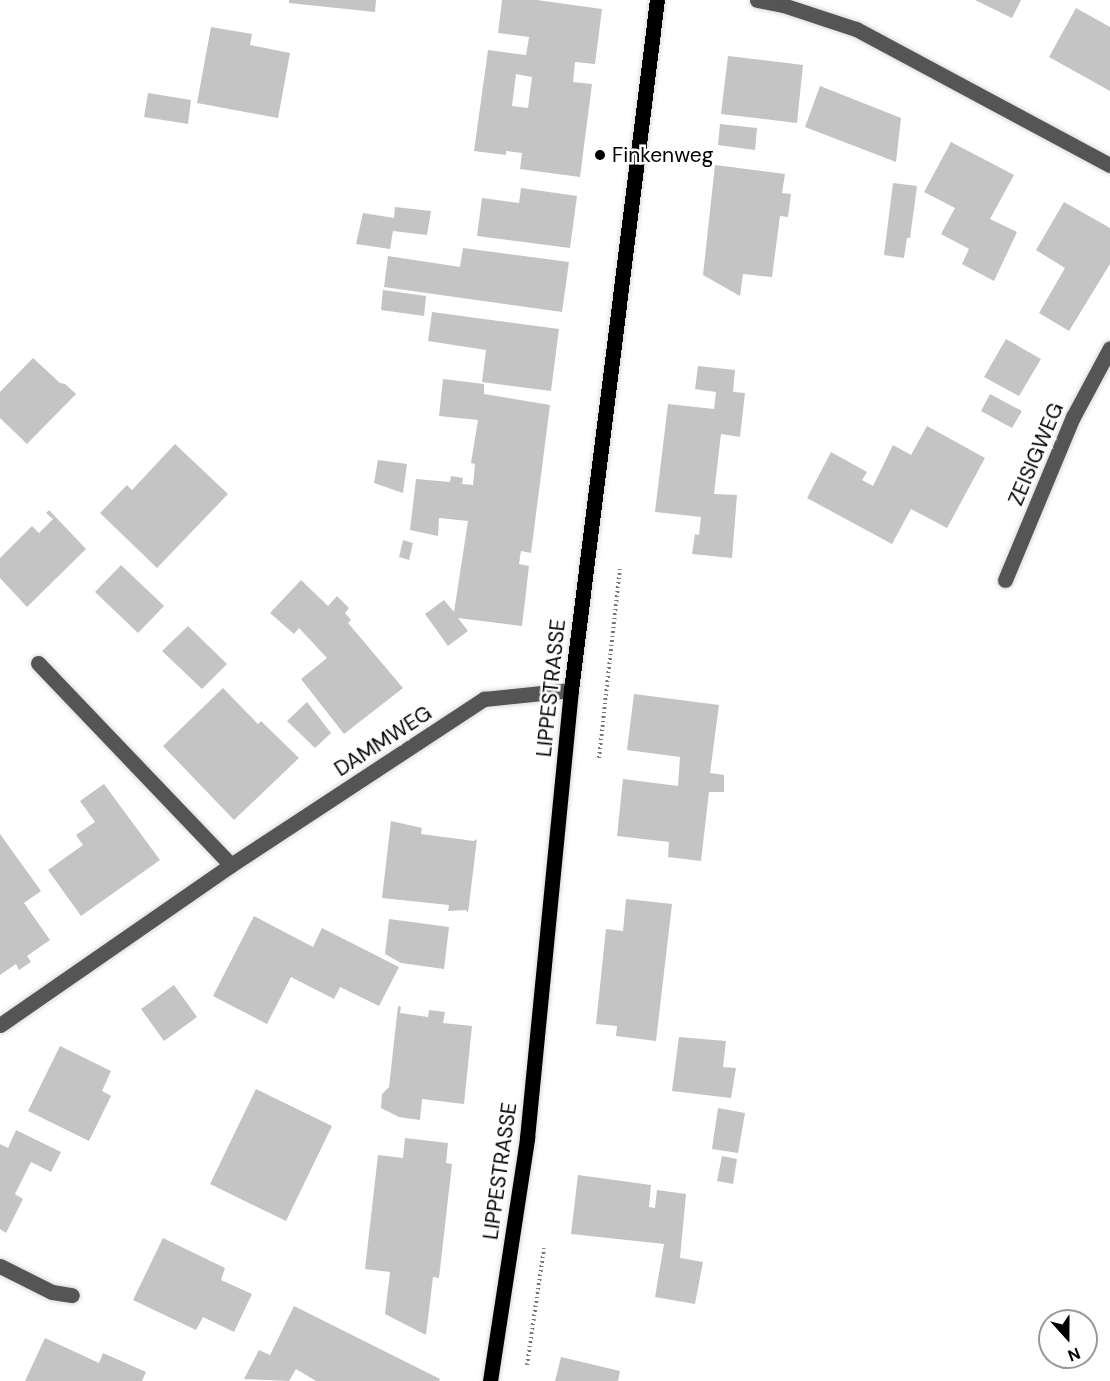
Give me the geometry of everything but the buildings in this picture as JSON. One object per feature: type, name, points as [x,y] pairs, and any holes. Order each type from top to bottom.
[{"type":"main road","name":"LIPPESTRASSE","points":[[490,1381],[527,1138],[571,690],[657,0]]},
{"type":"street","points":[[757,0],[783,5],[856,29],[1110,165]]},
{"type":"street","name":"ZEISIGWEG","points":[[1005,580],[1073,417],[1110,348]]},
{"type":"street","points":[[38,663],[231,866]]},
{"type":"street","name":"DAMMWEG","points":[[0,1025],[231,866],[484,699],[571,690]]},
{"type":"street","points":[[0,1266],[52,1292],[72,1295]]},
{"type":"path","points":[[598,766],[621,567]]},
{"type":"path","points":[[526,1370],[541,1283],[546,1236]]},
{"type":"place","name":"Finkenweg","points":[[600,155]]}]
